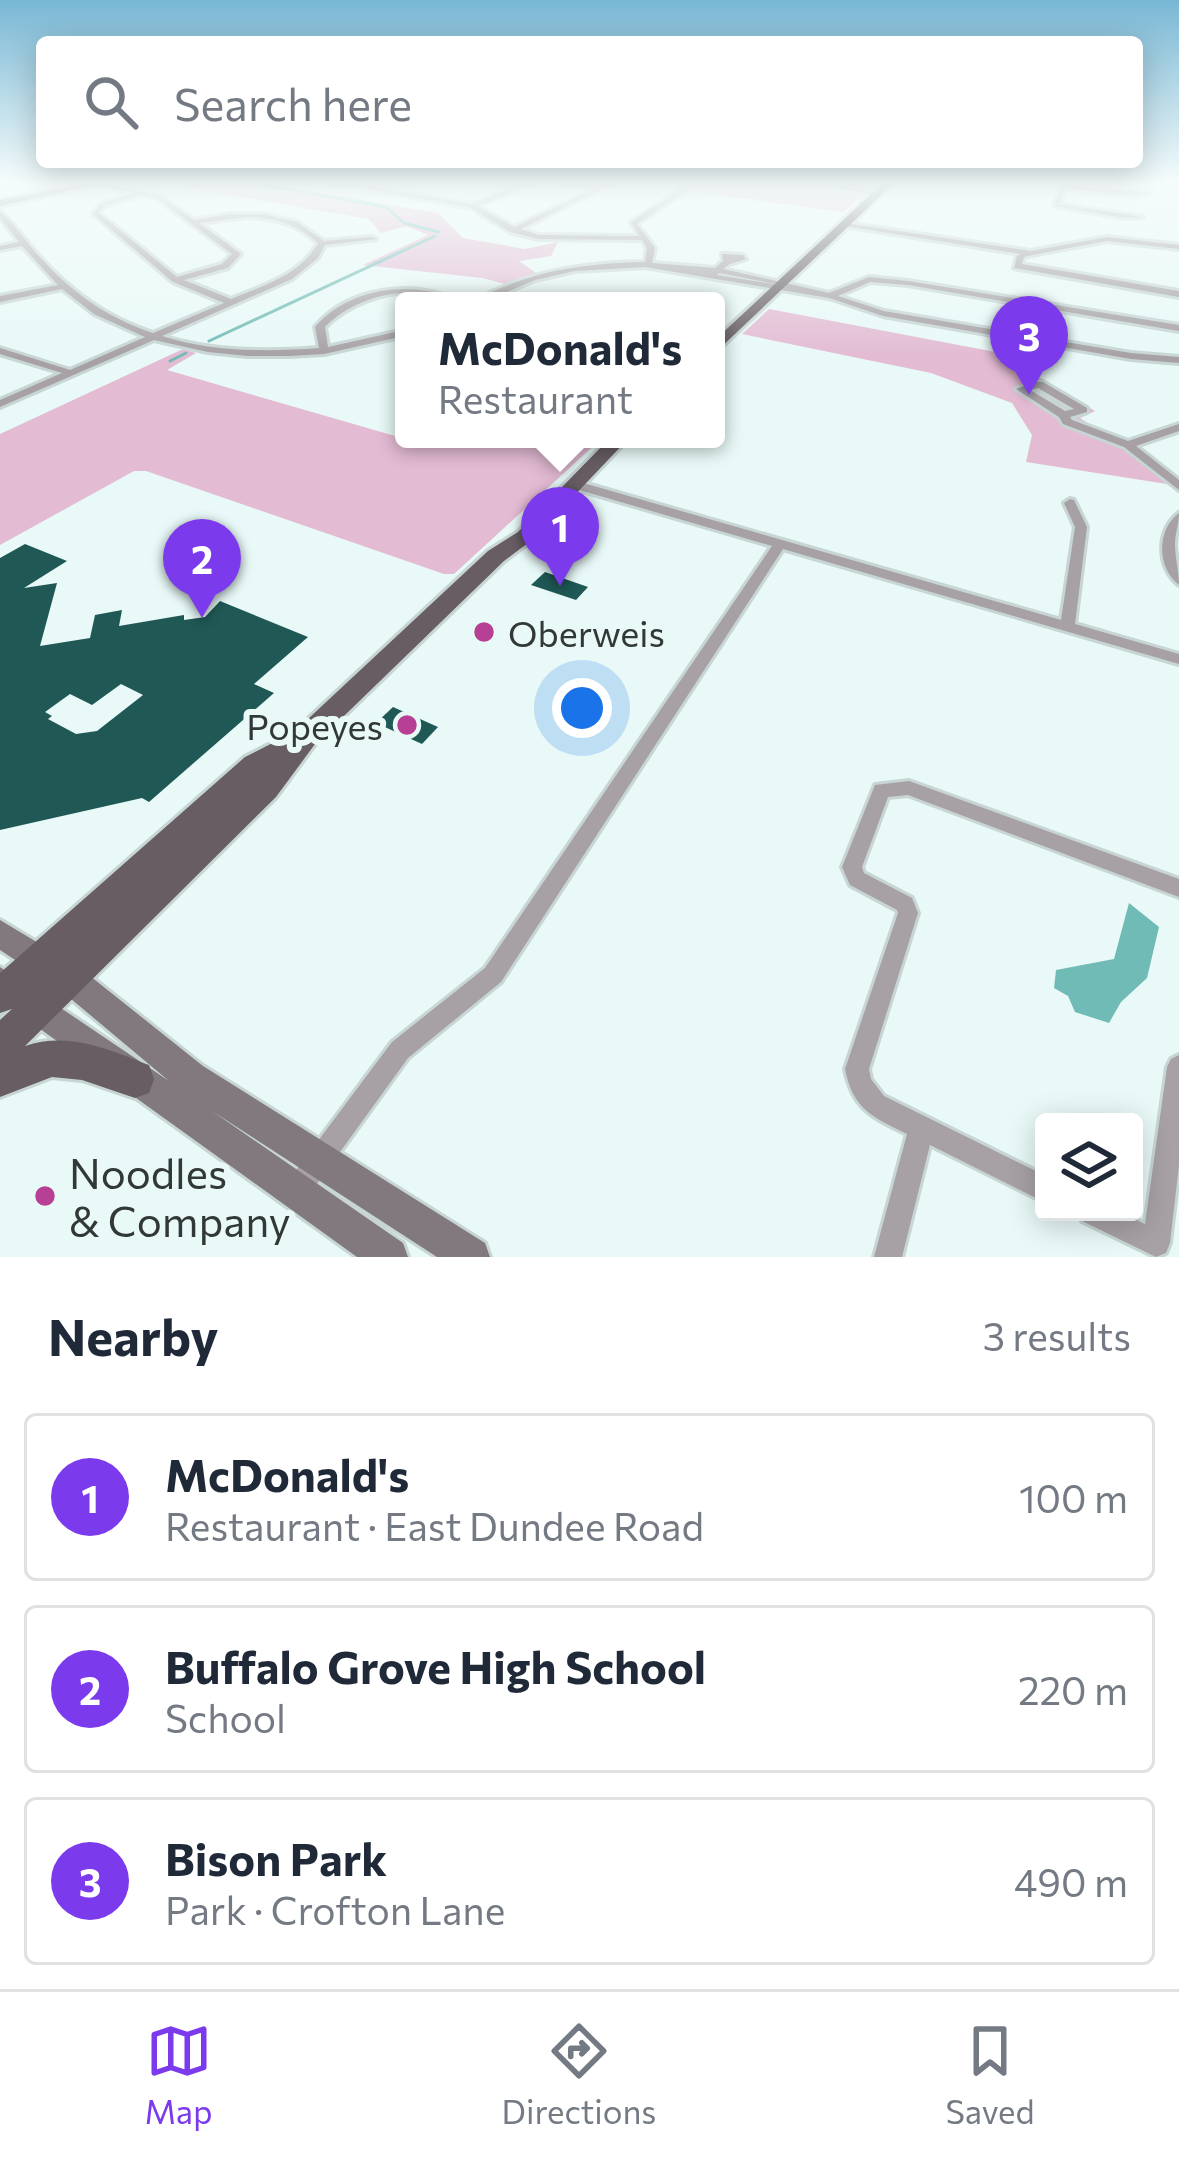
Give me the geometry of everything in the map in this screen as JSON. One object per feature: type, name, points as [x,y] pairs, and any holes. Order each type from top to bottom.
[{"type":"main road","points":[[725,339],[829,241]]},
{"type":"main road","points":[[0,1045],[11,994],[54,969],[266,789],[305,737],[496,556],[542,519],[610,448]]},
{"type":"main road","points":[[0,934],[54,969],[191,1078],[471,1257]]},
{"type":"main road","points":[[11,994],[389,1257]]},
{"type":"main road","points":[[0,1078],[22,1064],[56,1054],[135,1078]]},
{"type":"street","points":[[24,241],[94,311],[158,335],[239,353],[324,351],[395,335]]},
{"type":"street","points":[[128,241],[176,280],[230,302]]},
{"type":"street","points":[[176,280],[225,266],[237,254],[221,241]]},
{"type":"street","points":[[319,241],[351,241]]},
{"type":"street","points":[[645,241],[651,248],[648,266]]},
{"type":"street","points":[[949,241],[1031,253]]},
{"type":"street","points":[[1098,241],[1021,256],[1017,266],[1179,294]]},
{"type":"street","points":[[1122,241],[1179,247]]},
{"type":"street","points":[[0,248],[26,243]]},
{"type":"street","points":[[0,404],[305,267],[322,243]]},
{"type":"street","points":[[713,275],[728,262]]},
{"type":"street","points":[[504,292],[559,272],[648,266],[830,296],[883,313],[1179,360]]},
{"type":"street","points":[[830,296],[869,279],[1179,328]]},
{"type":"street","points":[[0,298],[65,286]]},
{"type":"street","points":[[324,351],[320,327],[326,318],[395,293]]},
{"type":"street","points":[[1,352],[71,373]]},
{"type":"street","points":[[1064,415],[1083,410],[1039,384],[1021,389],[1082,429],[1128,445],[1176,480]]},
{"type":"street","points":[[1128,445],[1179,427]]},
{"type":"street","points":[[578,479],[779,545],[1179,659]]},
{"type":"street","points":[[1067,627],[1081,527],[1070,503]]},
{"type":"street","points":[[1179,517],[1169,527],[1166,546],[1179,581]]},
{"type":"street","points":[[297,1190],[400,1050],[493,975],[779,545]]},
{"type":"street","points":[[1035,1185],[875,1105],[860,1084],[857,1069],[908,914],[905,904],[857,879],[852,867],[881,790],[910,788],[1179,888]]},
{"type":"street","points":[[1110,1221],[1156,1243],[1179,1067]]},
{"type":"street","points":[[888,1257],[921,1130]]},
{"type":"shaded area","points":[[416,241],[478,241],[525,249],[558,242],[551,256],[519,261],[539,275],[509,285],[363,265]]},
{"type":"shaded area","points":[[769,309],[1038,360],[1037,376],[1095,411],[1080,418],[1150,464],[1167,484],[1026,462],[1032,435],[1012,403],[931,373],[742,334]]},
{"type":"shaded area","points":[[183,349],[196,353],[167,370],[395,436],[395,448],[591,448],[454,574],[444,574],[146,471],[134,471],[0,545],[0,434]]},
{"type":"water","points":[[1129,903],[1159,927],[1147,978],[1121,1002],[1109,1023],[1075,1012],[1068,996],[1054,988],[1056,970],[1114,959]]},
{"type":"building","points":[[25,544],[67,561],[24,588],[57,583],[40,646],[90,638],[95,615],[122,610],[119,626],[184,615],[184,620],[205,617],[220,601],[308,637],[254,684],[274,693],[149,802],[142,798],[0,830],[0,558]],"holes":[[[121,684],[143,695],[97,731],[76,734],[48,719],[52,716],[45,712],[70,694],[92,705]]]},
{"type":"building","points":[[545,572],[588,587],[576,600],[531,585]]},
{"type":"building","name":"Popeyes","points":[[393,707],[438,727],[422,744],[376,723]]},
{"type":"waterway","points":[[209,341],[425,241]]},
{"type":"waterway","points":[[170,361],[186,353]]},
{"type":"place","name":"Bison Park","points":[[1029,395]]},
{"type":"place","name":"McDonald's","points":[[560,586]]},
{"type":"place","name":"Buffalo Grove High School","points":[[202,618]]},
{"type":"place","name":"Oberweis","points":[[484,632]]},
{"type":"place","name":"Popeyes","points":[[407,725]]},
{"type":"place","name":"Noodles & Company","points":[[45,1196]]}]
